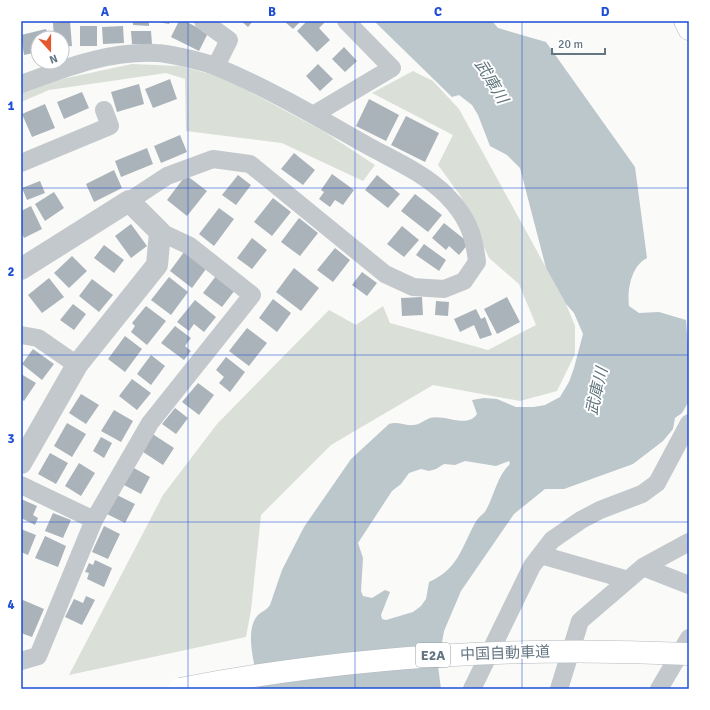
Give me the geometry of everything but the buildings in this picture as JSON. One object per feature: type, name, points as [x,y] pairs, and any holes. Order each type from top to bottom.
[{"type":"highway","points":[[685,21],[689,29]]},
{"type":"highway","name":"中国自動車道","points":[[180,689],[329,665],[430,655],[528,651],[689,654]]},
{"type":"street","points":[[203,21],[228,40],[216,66]]},
{"type":"street","points":[[313,115],[392,68],[346,21]]},
{"type":"street","points":[[21,84],[75,65],[118,54],[157,53],[216,66],[313,115],[421,176],[446,195],[464,216],[475,240],[478,262],[464,281],[444,289],[414,287],[385,274],[250,164],[213,159],[167,176],[21,270]]},
{"type":"street","points":[[21,163],[110,126],[104,110]]},
{"type":"street","points":[[21,661],[38,656],[94,520],[150,423],[252,295],[190,246],[160,232],[129,201]]},
{"type":"street","points":[[21,463],[77,365],[157,265],[160,232]]},
{"type":"street","points":[[21,334],[38,338],[77,365]]},
{"type":"street","points":[[472,689],[532,566],[552,540],[581,520],[600,510],[642,494],[657,483],[689,423]]},
{"type":"street","points":[[21,485],[94,520]]},
{"type":"street","points":[[559,689],[580,621],[643,567],[689,542]]},
{"type":"street","points":[[541,555],[628,580]]},
{"type":"street","points":[[643,567],[689,584]]},
{"type":"street","points":[[659,689],[689,638]]},
{"type":"shaded area","points":[[132,64],[179,66],[222,77],[323,131],[375,165],[363,181],[282,143],[186,131],[185,79],[166,73],[49,90],[21,102],[21,93],[48,82]]},
{"type":"shaded area","points":[[413,71],[433,81],[459,109],[566,304],[575,326],[575,354],[557,391],[520,401],[433,385],[331,445],[261,515],[251,610],[246,637],[69,675],[163,495],[217,424],[329,310],[356,325],[383,306],[390,323],[488,350],[536,325],[519,284],[489,258],[460,195],[438,165],[453,135],[372,93]]},
{"type":"water","name":"武庫川","points":[[374,21],[492,21],[498,28],[546,42],[635,167],[647,258],[637,267],[631,279],[629,306],[639,313],[659,312],[686,320],[689,360],[689,401],[682,413],[675,418],[673,429],[663,441],[633,464],[564,489],[545,489],[514,514],[461,591],[444,631],[438,666],[441,689],[260,689],[251,640],[251,631],[254,622],[258,615],[270,605],[282,570],[304,527],[351,459],[389,424],[395,423],[415,425],[430,418],[436,417],[462,421],[473,418],[477,414],[472,400],[484,398],[497,399],[516,407],[534,407],[545,405],[560,397],[569,382],[574,368],[583,334],[574,313],[566,304],[546,268],[520,168],[507,155],[490,146],[478,115],[472,105],[459,95],[452,97]],"holes":[[[465,461],[496,466],[509,461],[510,464],[502,474],[486,510],[476,521],[462,550],[453,564],[439,577],[429,582],[426,599],[421,606],[413,612],[386,620],[382,619],[381,615],[390,592],[385,590],[372,598],[363,596],[361,591],[363,558],[358,543],[392,491],[401,484],[409,473],[421,469],[429,471],[444,464],[455,465]]]}]
